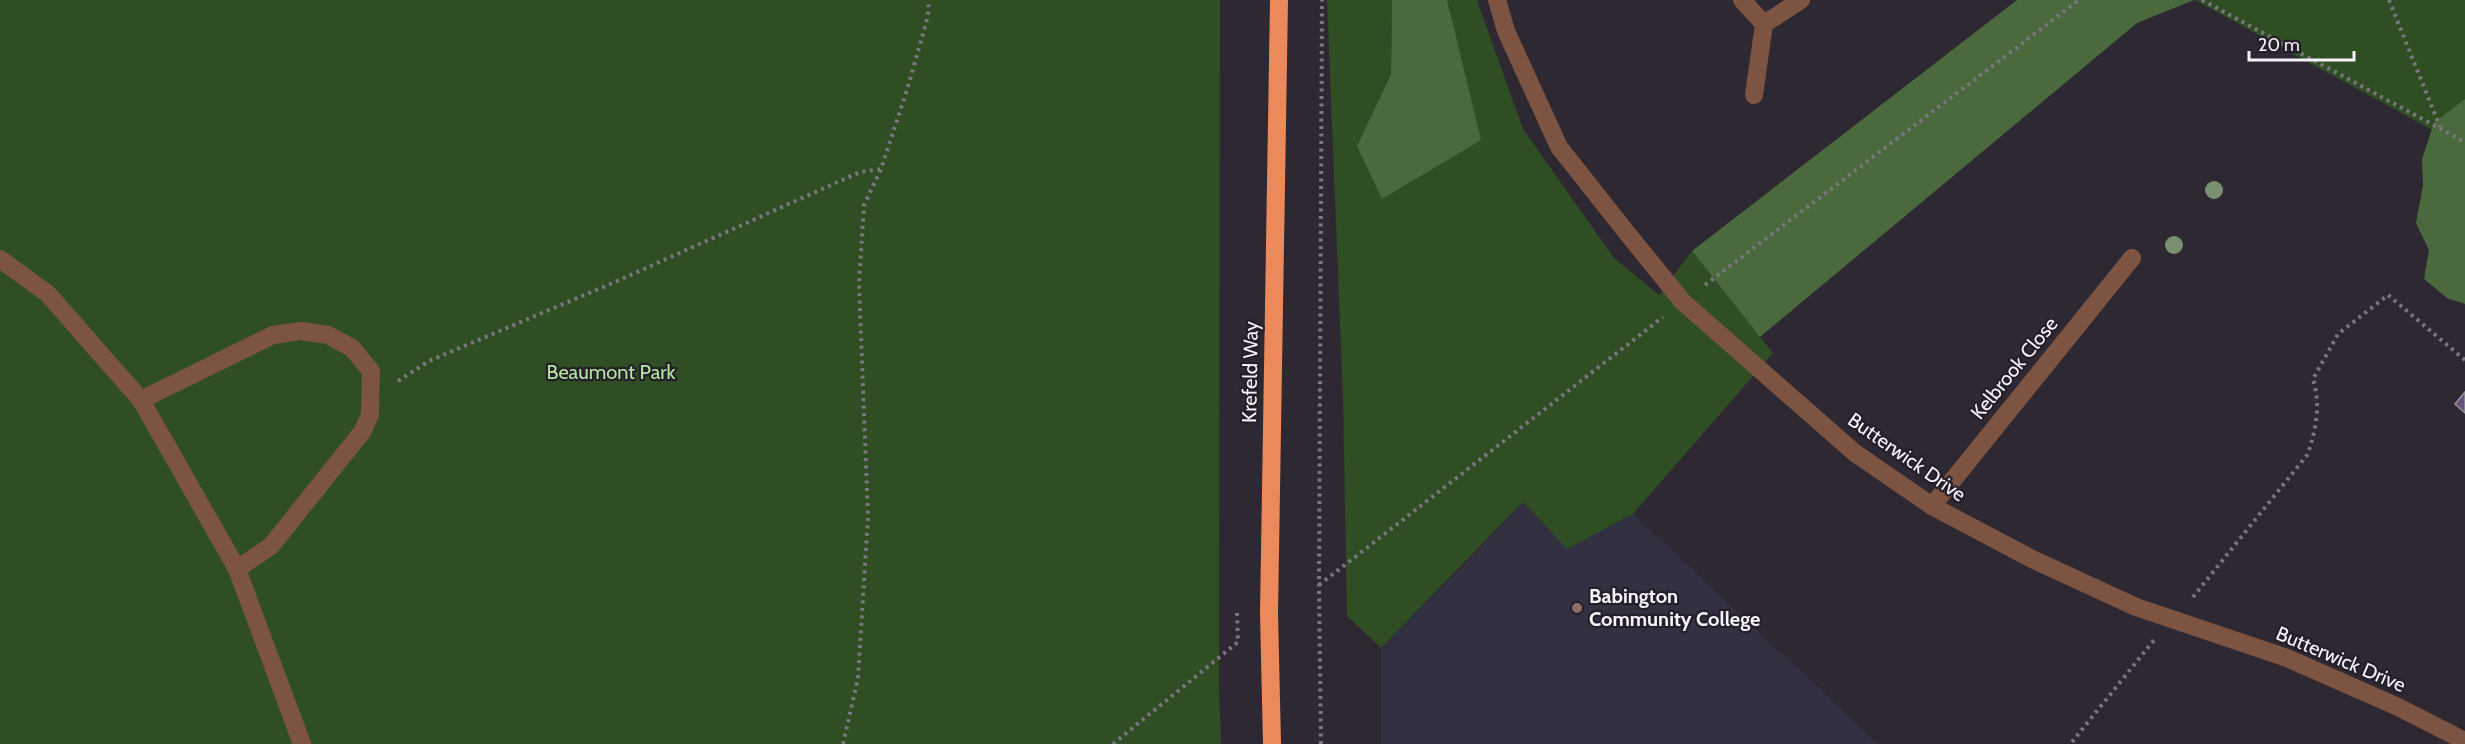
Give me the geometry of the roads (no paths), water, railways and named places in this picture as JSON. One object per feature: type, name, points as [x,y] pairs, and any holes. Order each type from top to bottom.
[{"type":"highway","name":"Krefeld Way","points":[[1272,744],[1269,613],[1278,0]]},
{"type":"street","name":"Butterwick Drive","points":[[1497,0],[1506,31],[1559,147],[1683,302],[1855,453],[1932,507],[2032,559],[2136,607],[2287,658],[2396,706],[2465,741]]},
{"type":"street","points":[[1742,0],[1764,24]]},
{"type":"street","points":[[1754,95],[1764,24],[1801,0]]},
{"type":"street","name":"Kelbrook Close","points":[[1932,507],[2132,258]]},
{"type":"street","points":[[0,259],[48,294],[141,400],[237,569],[302,744]]},
{"type":"street","points":[[141,400],[273,335],[301,331],[328,335],[352,348],[371,371],[370,415],[362,432],[271,546],[237,569]]},
{"type":"place","name":"Babington Community College","points":[[1577,608]]},
{"type":"park label","name":"Beaumont Park","points":[[611,372]]}]
